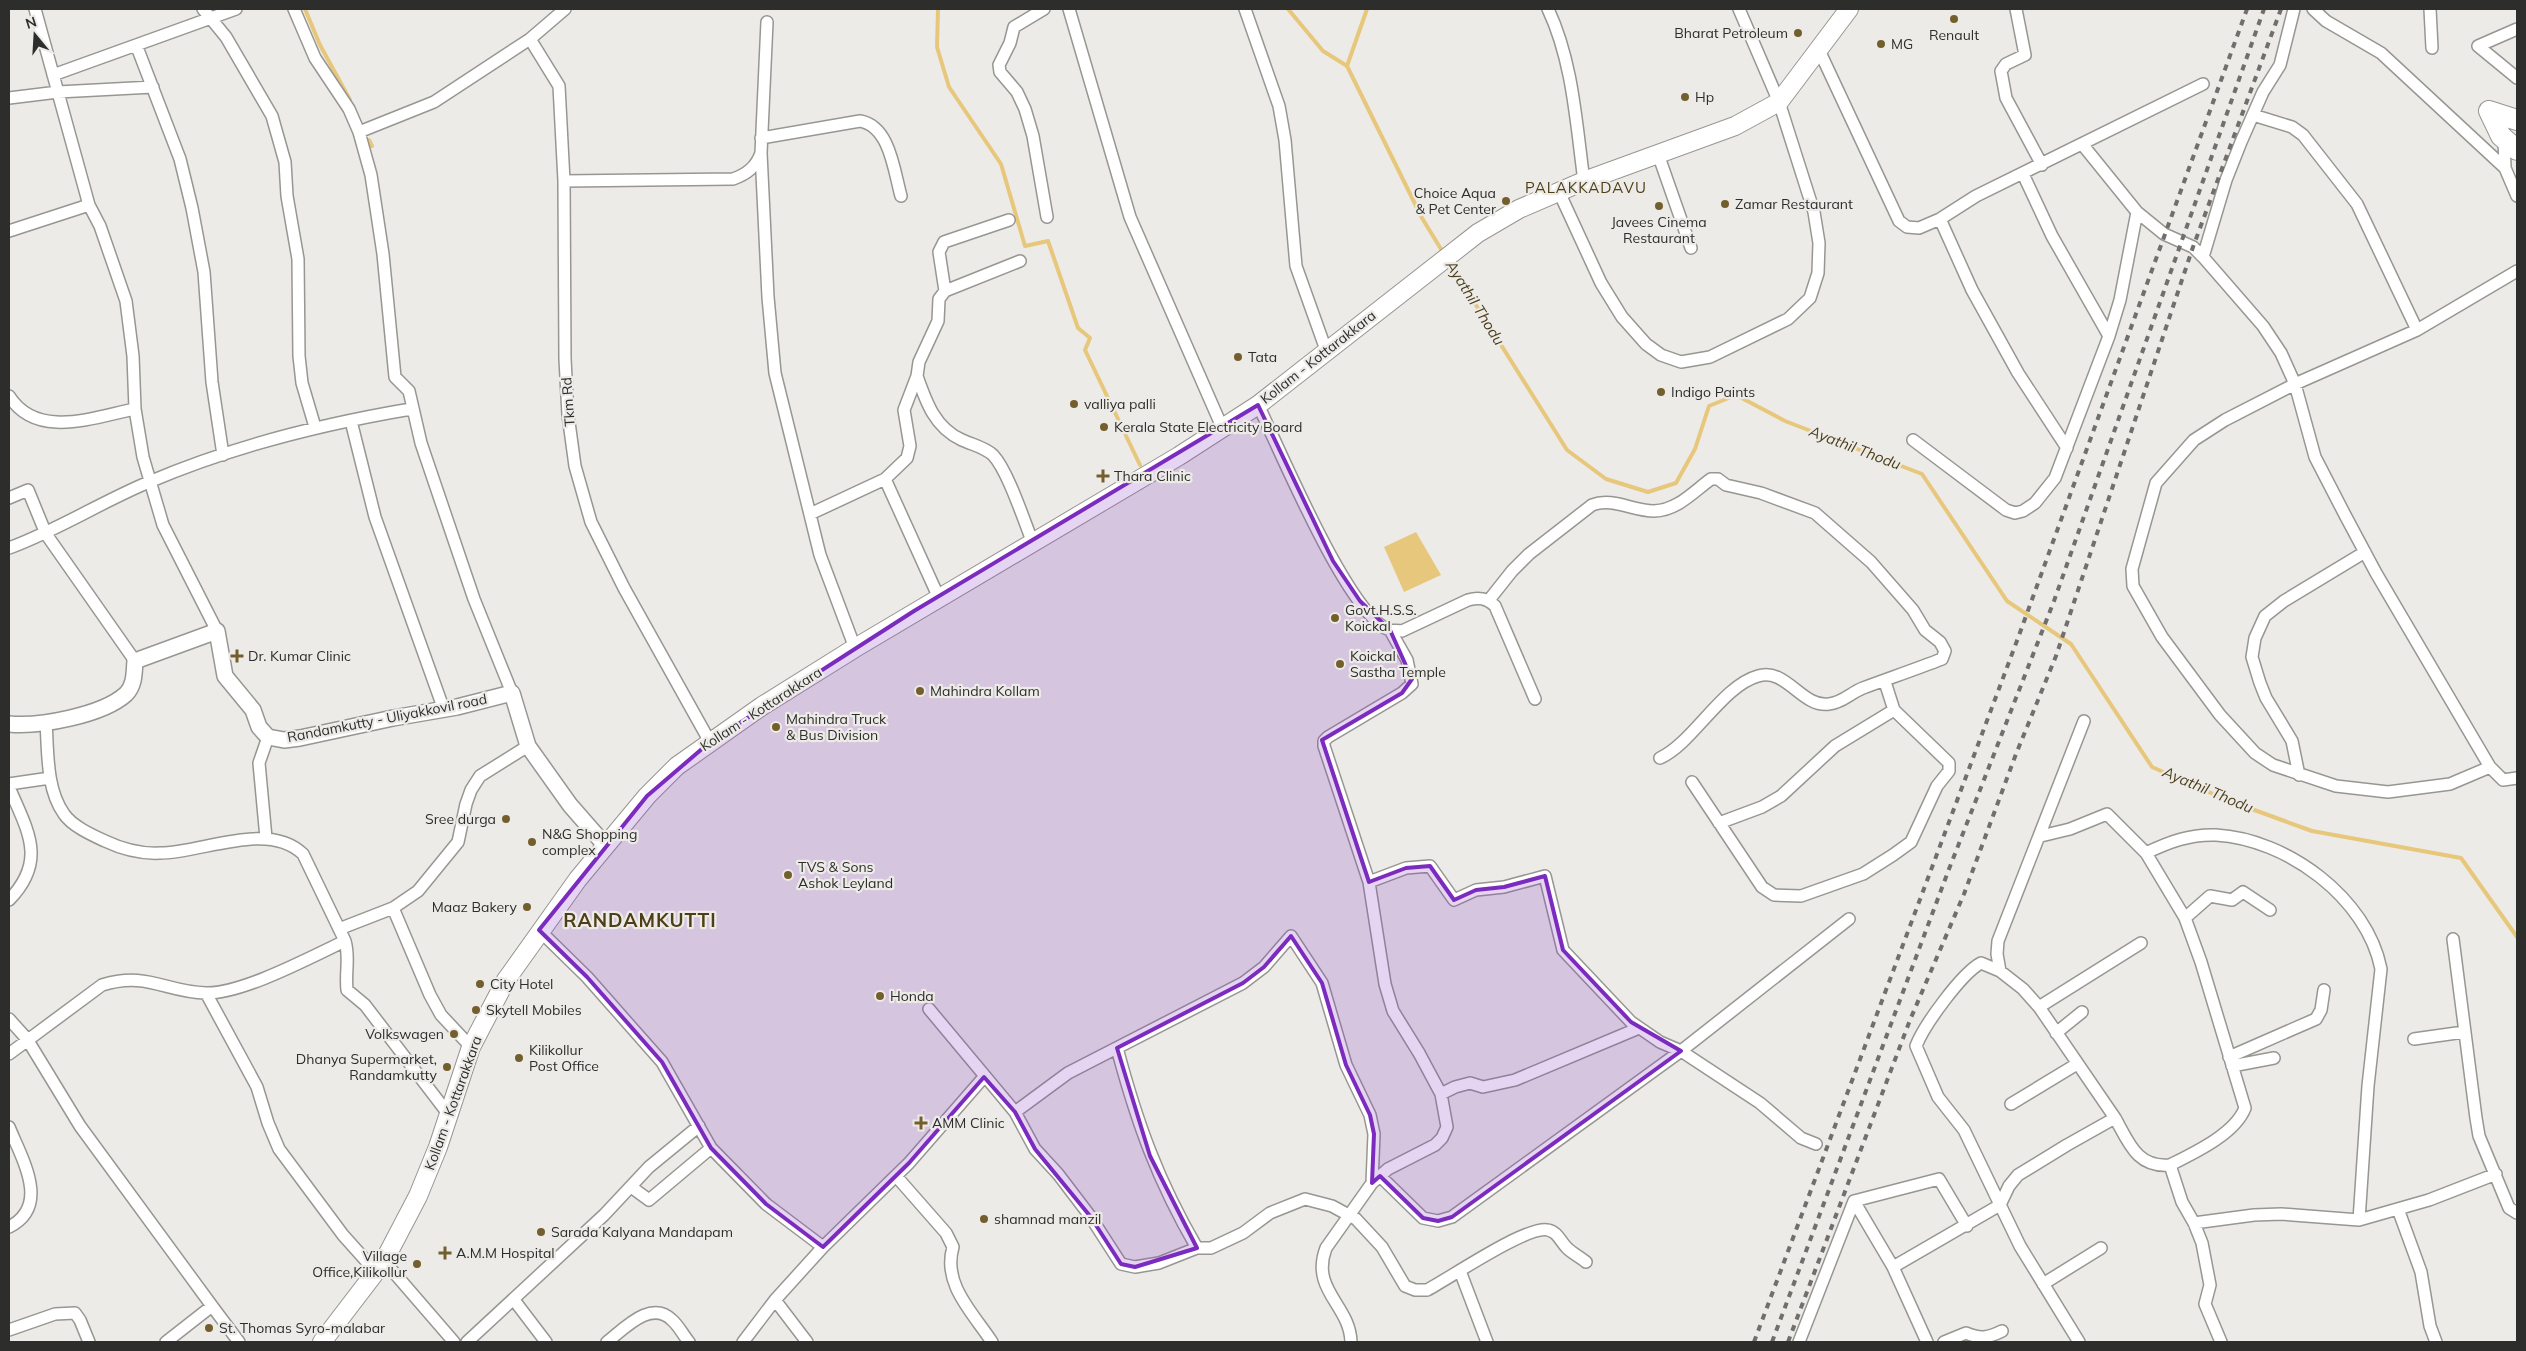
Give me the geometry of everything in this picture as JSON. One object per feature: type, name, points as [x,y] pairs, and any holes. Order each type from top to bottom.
[{"type":"highway","points":[[2510,144],[2488,111],[2517,120]]},
{"type":"main road","points":[[1560,192],[1584,181],[1735,126],[1780,102],[1818,48],[1849,9]]},
{"type":"main road","name":"Kollam - Kottarakkara","points":[[322,1342],[380,1267],[418,1196],[449,1115],[472,1047],[506,980],[539,930],[605,845],[653,790],[677,766],[710,742],[854,648],[1033,543],[1258,405],[1478,233],[1519,209],[1560,192]]},
{"type":"street","points":[[35,9],[90,205],[100,226],[126,302],[133,356],[135,409],[143,457],[163,525],[217,631],[135,661]]},
{"type":"street","points":[[202,9],[226,37],[272,116],[285,162],[287,196],[298,259],[299,356],[302,383],[315,427]]},
{"type":"street","points":[[53,75],[236,9]]},
{"type":"street","points":[[294,9],[316,58],[349,109],[359,132],[371,176],[383,254],[395,377],[409,391],[421,443],[474,599],[512,693],[528,746],[570,806],[605,845]]},
{"type":"street","points":[[359,132],[434,102],[530,39],[565,9]]},
{"type":"street","points":[[1044,9],[1014,27],[1010,43],[998,65],[1000,72],[1017,92],[1025,110],[1033,136],[1047,217]]},
{"type":"street","points":[[1069,9],[1130,217],[1222,427]]},
{"type":"street","points":[[1245,9],[1279,106],[1285,140],[1296,266],[1326,350]]},
{"type":"street","points":[[1548,9],[1556,27],[1568,70],[1584,181]]},
{"type":"street","points":[[1560,192],[1601,283],[1622,317],[1634,332],[1661,355],[1681,362],[1710,357],[1788,319],[1810,298],[1818,273],[1819,243],[1814,212],[1780,102],[1739,9]]},
{"type":"street","points":[[2016,9],[2025,54],[2006,64],[2001,72],[2006,98],[2042,165]]},
{"type":"street","points":[[2203,257],[2226,180],[2253,114],[2280,65],[2294,9]]},
{"type":"street","points":[[2313,9],[2326,21],[2381,54],[2505,168],[2517,196]]},
{"type":"street","points":[[2430,9],[2432,48]]},
{"type":"street","points":[[767,22],[761,153],[768,296],[775,373],[820,555],[854,648]]},
{"type":"street","points":[[2517,29],[2478,46],[2517,78]]},
{"type":"street","name":"Tkm Rd","points":[[530,39],[559,86],[564,181],[565,359],[568,415],[575,466],[591,522],[624,588],[710,742]]},
{"type":"street","points":[[137,46],[180,159],[192,208],[204,272],[212,382],[222,455]]},
{"type":"street","points":[[1818,48],[1899,221],[1906,227],[1919,228],[1940,219],[1976,196],[2042,165],[2202,84]]},
{"type":"street","points":[[9,98],[58,92],[153,87]]},
{"type":"street","points":[[2253,114],[2292,128],[2303,135],[2357,204],[2417,330]]},
{"type":"street","points":[[762,138],[860,120],[870,122],[876,128],[886,146],[901,196]]},
{"type":"street","points":[[2082,144],[2137,212],[2164,234],[2192,247],[2263,326],[2281,353],[2295,384],[2315,457],[2365,552],[2490,767],[2502,780],[2517,778]]},
{"type":"street","points":[[2505,168],[2510,144]]},
{"type":"street","points":[[564,181],[733,179],[743,176],[752,168],[761,153]]},
{"type":"street","points":[[1658,154],[1691,248]]},
{"type":"street","points":[[2022,174],[2052,236],[2109,336]]},
{"type":"street","points":[[9,231],[90,205]]},
{"type":"street","points":[[1913,440],[2006,510],[2015,513],[2024,511],[2043,494],[2055,478],[2068,448],[2109,336],[2122,292],[2137,212]]},
{"type":"street","points":[[1940,219],[1972,290],[2018,373],[2068,448]]},
{"type":"street","points":[[945,291],[939,252],[944,242],[1009,220]]},
{"type":"street","points":[[810,514],[885,479],[907,458],[910,446],[904,410],[917,376],[919,362],[938,321],[939,299],[945,291],[1020,261]]},
{"type":"street","points":[[2490,767],[2450,784],[2388,792],[2336,786],[2273,765],[2255,753],[2220,715],[2162,638],[2145,610],[2134,586],[2132,568],[2156,482],[2194,440],[2224,420],[2295,384],[2417,330],[2517,271]]},
{"type":"street","points":[[917,376],[927,405],[938,422],[951,436],[984,448],[994,456],[1002,469],[1033,543]]},
{"type":"street","points":[[9,396],[14,404],[27,416],[46,423],[61,423],[135,409]]},
{"type":"street","points":[[1258,405],[1333,561],[1372,616],[1390,630],[1406,660],[1412,679],[1412,684],[1402,693],[1324,741],[1369,882],[1385,984],[1393,1011],[1419,1053],[1440,1094],[1447,1127],[1442,1138],[1429,1148],[1388,1169],[1376,1180],[1348,1215],[1326,1248],[1322,1259],[1324,1283],[1351,1330],[1351,1342]]},
{"type":"street","points":[[9,548],[46,534],[112,498],[151,481],[222,455],[263,441],[315,427],[412,409]]},
{"type":"street","points":[[351,421],[375,517],[444,710]]},
{"type":"street","points":[[885,479],[939,598]]},
{"type":"street","points":[[1489,600],[1512,570],[1592,505],[1601,501],[1655,511],[1689,499],[1712,479],[1718,479],[1726,485],[1761,493],[1815,513],[1871,562],[1913,610],[1925,630],[1940,642],[1945,651],[1942,659],[1885,682],[1862,688],[1829,704],[1816,702],[1775,675],[1759,675],[1745,681],[1700,722],[1672,753],[1660,758]]},
{"type":"street","points":[[9,498],[28,490],[46,534],[135,661],[133,684],[127,693],[75,718],[20,725],[9,724]]},
{"type":"street","points":[[2299,775],[2292,741],[2266,698],[2260,683],[2252,657],[2255,638],[2265,616],[2284,601],[2365,552]]},
{"type":"street","points":[[1390,630],[1402,630],[1418,625],[1468,600],[1475,598],[1489,600],[1495,606],[1535,699]]},
{"type":"street","name":"Randamkutty - Uliyakkovil road","points":[[217,631],[224,676],[253,710],[259,727],[268,737],[284,740],[300,738],[393,718],[444,710],[512,693]]},
{"type":"street","points":[[1692,782],[1762,888],[1774,896],[1801,896],[1864,874],[1911,842],[1937,786],[1949,771],[1949,763],[1894,710],[1885,682]]},
{"type":"street","points":[[1719,823],[1762,807],[1781,796],[1836,746],[1894,710]]},
{"type":"street","points":[[2000,971],[1998,941],[2041,836],[2084,721]]},
{"type":"street","points":[[46,722],[50,778],[64,814],[73,823],[105,842],[136,852],[161,853],[266,838],[294,846],[302,854],[345,941],[349,952],[345,974],[347,990],[366,1005],[449,1115]]},
{"type":"street","points":[[266,838],[259,762],[268,737]]},
{"type":"street","points":[[339,929],[393,908],[418,891],[458,842],[464,821],[466,804],[471,790],[480,776],[528,746]]},
{"type":"street","points":[[9,900],[23,882],[32,858],[26,829],[9,786],[50,778]]},
{"type":"street","points":[[2041,836],[2070,829],[2107,814],[2146,854],[2185,918],[2201,962],[2245,1108],[2241,1118],[2199,1151],[2170,1165],[2155,1166],[2140,1158],[2039,1007],[2023,989],[2000,971],[1981,963],[1973,967],[1940,1005],[1920,1036],[1916,1046],[1938,1097],[1964,1130],[2020,1246],[2079,1342]]},
{"type":"street","points":[[2146,854],[2172,841],[2193,836],[2217,835],[2262,845],[2292,859],[2343,896],[2371,936],[2378,952],[2381,969],[2368,1086],[2359,1220]]},
{"type":"street","points":[[1369,882],[1406,868],[1430,866],[1454,900],[1476,890],[1504,887],[1545,876],[1564,950],[1598,989],[1639,1028],[1660,1042],[1681,1051],[1760,1103],[1801,1138],[1816,1144]]},
{"type":"street","points":[[2185,918],[2210,896],[2232,900],[2243,892],[2270,910]]},
{"type":"street","points":[[393,908],[430,996],[441,1014],[472,1047]]},
{"type":"street","points":[[1015,1112],[1068,1073],[1243,983],[1264,967],[1291,936],[1322,983],[1346,1065],[1370,1115],[1374,1134],[1376,1180],[1423,1218],[1438,1221],[1452,1217],[1681,1051],[1849,919]]},
{"type":"street","points":[[539,930],[587,977],[662,1062],[711,1148],[766,1204],[823,1246]]},
{"type":"street","points":[[2453,939],[2472,1102],[2479,1136],[2509,1208],[2517,1213]]},
{"type":"street","points":[[9,1054],[87,994],[102,985],[120,980],[138,979],[206,993],[226,991],[282,971],[345,941]]},
{"type":"street","points":[[2039,1007],[2141,943]]},
{"type":"street","points":[[2230,1061],[2316,1019],[2321,1010],[2324,990]]},
{"type":"street","points":[[206,993],[257,1087],[268,1124],[279,1149],[343,1235],[380,1267],[454,1342]]},
{"type":"street","points":[[929,1009],[1015,1112],[1035,1149],[1058,1174],[1090,1216],[1121,1264],[1135,1267],[1158,1263],[1197,1248],[1211,1248],[1243,1233],[1270,1213],[1305,1199],[1332,1206],[1356,1220],[1382,1247],[1405,1286],[1415,1290],[1427,1290],[1515,1240],[1536,1231],[1547,1229],[1555,1233],[1567,1248],[1586,1262]]},
{"type":"street","points":[[2056,1033],[2082,1012]]},
{"type":"street","points":[[9,1019],[27,1039],[80,1126],[239,1342]]},
{"type":"street","points":[[1440,1094],[1470,1083],[1483,1087],[1515,1080],[1639,1028]]},
{"type":"street","points":[[2414,1039],[2464,1032]]},
{"type":"street","points":[[1117,1048],[1150,1156],[1174,1209],[1197,1248]]},
{"type":"street","points":[[2230,1061],[2274,1058]]},
{"type":"street","points":[[2011,1104],[2077,1064]]},
{"type":"street","points":[[742,1342],[823,1246],[896,1176],[984,1077]]},
{"type":"street","points":[[1894,1267],[2000,1205],[2009,1186],[2018,1175],[2115,1118]]},
{"type":"street","points":[[467,1342],[604,1215],[649,1166],[699,1126]]},
{"type":"street","points":[[9,1128],[29,1178],[31,1199],[26,1216],[9,1227]]},
{"type":"street","points":[[634,1189],[649,1200],[711,1148]]},
{"type":"street","points":[[2170,1165],[2182,1202],[2194,1223],[2202,1243],[2210,1285],[2205,1304],[2221,1342]]},
{"type":"street","points":[[2194,1223],[2254,1215],[2281,1214],[2359,1220],[2429,1200],[2496,1174]]},
{"type":"street","points":[[896,1176],[946,1233],[953,1247],[949,1260],[958,1292],[992,1342]]},
{"type":"street","points":[[1854,1201],[1939,1179],[1967,1226]]},
{"type":"street","points":[[1854,1201],[1894,1267],[1927,1342]]},
{"type":"street","points":[[1799,1342],[1854,1201]]},
{"type":"street","points":[[2398,1209],[2421,1272],[2430,1326],[2436,1342]]},
{"type":"street","points":[[2043,1284],[2101,1248]]},
{"type":"street","points":[[1460,1271],[1487,1342]]},
{"type":"street","points":[[514,1300],[546,1342]]},
{"type":"street","points":[[776,1300],[808,1342]]},
{"type":"street","points":[[166,1342],[212,1306]]},
{"type":"street","points":[[607,1342],[639,1317],[653,1312],[671,1319],[689,1342]]},
{"type":"street","points":[[9,1330],[55,1314],[75,1313],[89,1342]]},
{"type":"street","points":[[1944,1342],[1966,1333],[1977,1338],[1989,1337],[2002,1331]]},
{"type":"highlighted area","points":[[1258,405],[1333,561],[1360,601],[1390,630],[1412,679],[1402,693],[1322,740],[1369,882],[1406,868],[1430,866],[1454,900],[1476,890],[1504,887],[1545,876],[1563,950],[1631,1022],[1681,1051],[1452,1217],[1438,1221],[1423,1218],[1380,1176],[1372,1183],[1374,1134],[1370,1115],[1346,1065],[1322,983],[1291,936],[1264,967],[1243,983],[1117,1048],[1150,1156],[1197,1248],[1135,1267],[1121,1264],[1090,1216],[1035,1149],[1015,1112],[984,1077],[909,1163],[823,1247],[766,1204],[711,1148],[662,1062],[587,977],[539,930],[647,796],[710,742],[914,611]]},
{"type":"shaded area","points":[[1416,532],[1441,575],[1404,592],[1384,547]]},
{"type":"waterway","points":[[305,9],[320,45],[350,100]]},
{"type":"waterway","points":[[938,9],[937,47],[949,87],[1001,164],[1025,246],[1048,241],[1078,328],[1090,338],[1085,350],[1140,465]]},
{"type":"waterway","points":[[1288,9],[1323,51],[1347,66]]},
{"type":"waterway","name":"Ayathil Thodu","points":[[1367,9],[1347,66],[1422,218],[1444,254]]},
{"type":"waterway","points":[[369,140],[372,146]]},
{"type":"waterway","name":"Ayathil Thodu","points":[[1449,262],[1567,450],[1606,479],[1648,492],[1676,483],[1695,449],[1709,406],[1736,395],[1785,421],[1922,474],[2007,601],[2071,644],[2152,767],[2227,800],[2312,831],[2461,858],[2517,937]]},
{"type":"railway","points":[[1754,1342],[2018,638],[2247,9]]},
{"type":"railway","points":[[1772,1342],[1949,869],[2054,601],[2264,9]]},
{"type":"railway","points":[[1788,1342],[1910,1020],[1964,894],[2016,754],[2056,656],[2193,247],[2281,9]]},
{"type":"place","name":"Renault","points":[[1954,19]]},
{"type":"place","name":"Bharat Petroleum","points":[[1798,33]]},
{"type":"place","name":"MG","points":[[1881,44]]},
{"type":"place","name":"Hp","points":[[1685,97]]},
{"type":"place","name":"Choice Aqua & Pet Center","points":[[1506,201]]},
{"type":"place","name":"Zamar Restaurant","points":[[1725,204]]},
{"type":"place","name":"Javees Cinema Restaurant","points":[[1659,206]]},
{"type":"place","name":"Tata","points":[[1238,357]]},
{"type":"place","name":"Indigo Paints","points":[[1661,392]]},
{"type":"place","name":"valliya palli","points":[[1074,404]]},
{"type":"place","name":"Kerala State Electricity Board","points":[[1104,427]]},
{"type":"place","name":"Thara Clinic","points":[[1103,476]]},
{"type":"place","name":"Govt.H.S.S. Koickal","points":[[1335,618]]},
{"type":"place","name":"Dr. Kumar Clinic","points":[[237,656]]},
{"type":"place","name":"Koickal Sastha Temple","points":[[1340,664]]},
{"type":"place","name":"Mahindra Kollam","points":[[920,691]]},
{"type":"place","name":"Mahindra Truck & Bus Division","points":[[776,727]]},
{"type":"place","name":"Sree durga","points":[[506,819]]},
{"type":"place","name":"N&G Shopping complex","points":[[532,842]]},
{"type":"place","name":"TVS & Sons Ashok Leyland","points":[[788,875]]},
{"type":"place","name":"Maaz Bakery","points":[[527,907]]},
{"type":"place","name":"City Hotel","points":[[480,984]]},
{"type":"place","name":"Honda","points":[[880,996]]},
{"type":"place","name":"Skytell Mobiles","points":[[476,1010]]},
{"type":"place","name":"Volkswagen","points":[[454,1034]]},
{"type":"place","name":"Kilikollur Post Office","points":[[519,1058]]},
{"type":"place","name":"Dhanya Supermarket, Randamkutty","points":[[447,1067]]},
{"type":"place","name":"AMM Clinic","points":[[921,1123]]},
{"type":"place","name":"shamnad manzil","points":[[984,1219]]},
{"type":"place","name":"Sarada Kalyana Mandapam","points":[[541,1232]]},
{"type":"place","name":"A.M.M Hospital","points":[[445,1253]]},
{"type":"place","name":"Village Office,Kilikollur","points":[[417,1264]]},
{"type":"place","name":"St. Thomas Syro-malabar","points":[[209,1328]]},
{"type":"district","name":"PALAKKADAVU","points":[[1586,188]]},
{"type":"district","name":"RANDAMKUTTI","points":[[640,920]]}]
